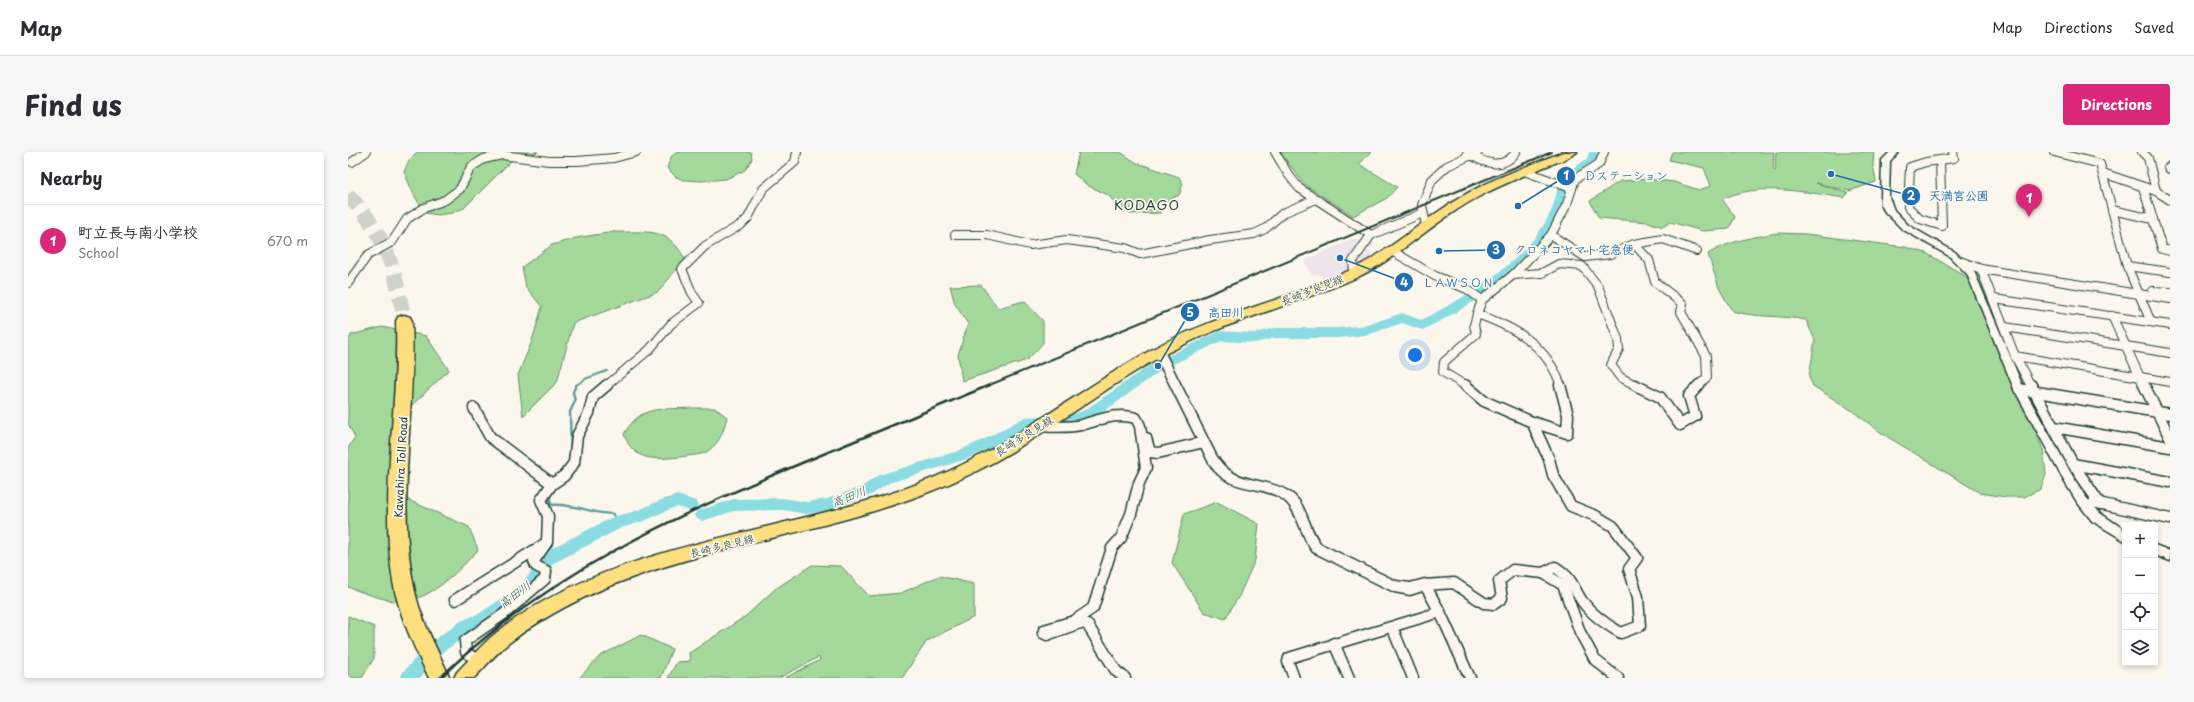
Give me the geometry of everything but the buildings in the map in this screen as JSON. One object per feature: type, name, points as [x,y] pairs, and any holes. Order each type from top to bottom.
[{"type":"highway","name":"Kawahira Toll Road","points":[[401,322],[399,403],[389,512],[392,558],[416,651],[430,678]]},
{"type":"highway","name":"Kawahira Toll Road","points":[[402,596],[440,678]]},
{"type":"main road","name":"長崎多良見線","points":[[463,678],[504,637],[548,606],[583,588],[667,560],[878,504],[940,480],[994,455],[1059,414],[1162,358],[1210,327],[1354,274],[1392,252],[1426,225],[1469,197],[1572,152]]},
{"type":"street","points":[[351,162],[366,152]]},
{"type":"street","points":[[348,283],[368,255],[392,242],[407,219],[424,208],[445,200],[460,189],[471,167],[484,159],[502,155],[549,161],[577,161],[614,158],[636,152]]},
{"type":"street","points":[[479,662],[466,652],[465,641],[531,593],[545,579],[546,571],[536,566],[534,561],[547,542],[548,516],[541,500],[552,484],[564,476],[574,464],[577,436],[589,413],[593,397],[650,349],[671,324],[699,303],[692,293],[682,269],[705,246],[742,224],[748,218],[763,189],[795,162],[797,152]]},
{"type":"street","points":[[1275,152],[1292,181],[1316,199],[1371,235]]},
{"type":"street","points":[[1426,225],[1422,205],[1432,180],[1447,166],[1468,153],[1478,152]]},
{"type":"street","points":[[1468,153],[1490,164],[1500,164],[1511,160],[1516,152]]},
{"type":"street","points":[[1477,314],[1510,326],[1539,347],[1546,354],[1558,375],[1566,407],[1569,428],[1567,433],[1532,422],[1484,401],[1460,381],[1443,372],[1444,362],[1476,334],[1474,325],[1481,299],[1513,275],[1551,235],[1567,204],[1575,179],[1599,164],[1604,152]]},
{"type":"street","points":[[1895,152],[1886,160],[1885,167],[1886,205],[1890,212],[1905,227],[1960,261],[1981,269],[2139,292],[2170,299]]},
{"type":"street","points":[[1940,160],[1942,226],[1920,219],[1908,207],[1910,167],[1917,163],[1954,158],[1953,152]]},
{"type":"street","points":[[2054,152],[2100,164],[2127,266],[2151,322]]},
{"type":"street","points":[[2142,152],[2148,158],[2156,191]]},
{"type":"street","points":[[1527,172],[1571,188]]},
{"type":"street","points":[[2103,173],[2156,191],[2170,200]]},
{"type":"street","points":[[2143,187],[2162,249],[2170,251]]},
{"type":"street","points":[[955,236],[987,235],[1030,245],[1067,240],[1088,242],[1126,248],[1140,254],[1210,240],[1254,234],[1265,230],[1283,213],[1316,199]]},
{"type":"street","points":[[2112,210],[2153,219]]},
{"type":"street","points":[[1354,274],[1353,261],[1371,235],[1423,213]]},
{"type":"street","points":[[1551,235],[1585,257],[1611,254],[1634,244],[1663,239],[1697,251]]},
{"type":"street","points":[[1513,275],[1542,273],[1559,264],[1582,266],[1598,286],[1618,340],[1619,349],[1611,366],[1616,375],[1632,386],[1658,396],[1680,425],[1695,416],[1689,396],[1707,377],[1706,356],[1681,312],[1683,304],[1655,282],[1651,264],[1646,254],[1634,244]]},
{"type":"street","points":[[1392,252],[1481,299]]},
{"type":"street","points":[[1960,261],[1971,273],[2019,389],[2081,499],[2096,517],[2122,534]]},
{"type":"street","points":[[2127,266],[2170,272]]},
{"type":"street","points":[[1981,269],[1994,298],[2015,356],[2073,464],[2100,504]]},
{"type":"street","points":[[2139,292],[2170,292]]},
{"type":"street","points":[[1994,298],[2170,325]]},
{"type":"street","points":[[2112,316],[2124,345],[2170,438]]},
{"type":"street","points":[[2005,327],[2170,353]]},
{"type":"street","points":[[2015,356],[2170,382]]},
{"type":"street","points":[[1162,358],[1210,455],[1224,473],[1236,480],[1273,490],[1291,499],[1301,516],[1310,541],[1317,548],[1394,586],[1410,589],[1424,585],[1454,583],[1484,602],[1494,604],[1502,598],[1499,581],[1513,570],[1542,573],[1563,585],[1580,632],[1595,660],[1618,678]]},
{"type":"street","points":[[2019,389],[2170,414]]},
{"type":"street","points":[[474,408],[490,437],[552,484]]},
{"type":"street","points":[[1042,425],[1080,425],[1097,419],[1127,414],[1136,418],[1150,452],[1158,453],[1204,442]]},
{"type":"street","points":[[1532,422],[1549,459],[1553,475],[1571,506],[1596,516],[1613,526],[1637,558],[1630,569],[1636,585],[1641,608],[1640,626],[1621,633],[1604,623],[1583,602],[1568,576],[1555,567],[1542,573]]},
{"type":"street","points":[[1125,678],[1116,671],[1087,624],[1080,623],[1047,635],[1043,633],[1044,630],[1074,621],[1093,608],[1112,548],[1121,538],[1131,514],[1139,483],[1146,468],[1140,426]]},
{"type":"street","points":[[2054,427],[2170,447]]},
{"type":"street","points":[[2073,464],[2170,482]]},
{"type":"street","points":[[2081,499],[2170,519]]},
{"type":"street","points":[[455,600],[547,542]]},
{"type":"street","points":[[2158,551],[2170,556]]},
{"type":"street","points":[[1424,585],[1440,612],[1470,678]]},
{"type":"street","points":[[1294,678],[1288,662],[1289,658],[1334,643],[1440,612]]},
{"type":"street","points":[[1392,627],[1413,678]]},
{"type":"street","points":[[1334,643],[1349,678]]},
{"type":"shaded area","points":[[1352,239],[1373,242],[1376,245],[1366,250],[1373,254],[1360,265],[1324,281],[1320,274],[1312,275],[1304,261]]},
{"type":"green space","points":[[417,152],[538,152],[511,161],[464,208],[452,213],[438,215],[425,213],[414,195],[404,172],[409,160]]},
{"type":"green space","points":[[677,152],[751,152],[752,159],[745,170],[726,179],[702,181],[684,180],[676,177],[667,168],[671,157]]},
{"type":"green space","points":[[1079,152],[1120,152],[1137,163],[1179,177],[1183,184],[1179,195],[1163,203],[1160,213],[1130,214],[1117,205],[1108,195],[1087,185],[1074,174]]},
{"type":"green space","points":[[1280,152],[1372,152],[1359,164],[1397,187],[1387,198],[1353,216],[1304,184]]},
{"type":"green space","points":[[1672,152],[1774,152],[1773,169],[1775,171],[1776,152],[1874,152],[1873,164],[1876,182],[1849,191],[1816,183],[1848,193],[1844,198],[1782,190],[1751,191],[1736,194],[1722,199],[1735,217],[1729,229],[1703,231],[1670,222],[1663,227],[1648,222],[1599,218],[1590,201],[1620,181],[1647,179],[1674,182],[1699,190],[1711,186],[1704,168],[1669,160]]},
{"type":"green space","points":[[613,232],[646,232],[663,236],[678,248],[685,259],[658,292],[573,323],[557,382],[523,416],[518,375],[532,341],[542,307],[526,287],[522,267],[552,245],[576,238]]},
{"type":"green space","points":[[1778,233],[1806,234],[1905,247],[1926,253],[1964,275],[1979,295],[2016,369],[2019,400],[2033,425],[2043,450],[2046,474],[2041,489],[2024,497],[2006,497],[1980,493],[1883,434],[1851,410],[1813,386],[1809,377],[1815,340],[1806,320],[1787,317],[1750,315],[1732,311],[1719,288],[1708,254],[1733,243]]},
{"type":"green space","points":[[981,285],[998,308],[1024,301],[1043,321],[1043,343],[1027,360],[962,381],[958,355],[968,324],[955,304],[950,286]]},
{"type":"green space","points":[[382,327],[426,336],[449,370],[410,407],[406,499],[469,527],[478,550],[456,572],[432,591],[413,600],[406,601],[380,598],[348,587],[348,448],[355,437],[348,424],[348,341],[351,335]]},
{"type":"green space","points":[[715,408],[727,417],[719,440],[706,452],[698,455],[658,459],[650,458],[634,451],[624,434],[637,418],[645,413],[661,409]]},
{"type":"green space","points":[[1217,502],[1259,524],[1255,560],[1239,596],[1225,619],[1204,612],[1172,563],[1184,514]]},
{"type":"green space","points":[[812,565],[841,566],[869,596],[901,593],[939,576],[974,584],[974,617],[927,641],[902,678],[785,678],[820,660],[819,657],[779,678],[668,678],[677,662],[690,661],[689,653],[746,616],[775,589]]},
{"type":"green space","points":[[348,616],[374,627],[374,658],[362,678],[348,678]]},
{"type":"green space","points":[[641,635],[672,649],[661,678],[579,678],[600,656]]},
{"type":"waterway","name":"高田川","points":[[702,515],[734,505],[783,504],[806,508],[828,505],[866,491],[884,479],[962,455],[992,442],[1030,421],[1074,419],[1090,414],[1158,366],[1220,336],[1255,338],[1275,333],[1338,333],[1367,330],[1402,318],[1422,325],[1459,305],[1498,278],[1532,247],[1546,230],[1556,213],[1560,204],[1566,177],[1592,161],[1594,152]]},
{"type":"waterway","points":[[576,385],[585,379],[607,371]]},
{"type":"waterway","points":[[571,454],[570,412],[575,401],[573,392],[576,385]]},
{"type":"waterway","points":[[549,495],[551,505],[575,507],[605,514],[613,514],[618,522]]},
{"type":"waterway","name":"高田川","points":[[409,678],[434,649],[467,626],[486,618],[522,594],[535,580],[546,559],[618,522],[639,517],[666,504],[677,501],[691,505]]},
{"type":"tunnel","points":[[348,195],[361,209],[380,238],[387,253],[393,269],[404,321]]},
{"type":"railway","points":[[987,386],[1552,152]]},
{"type":"railway","points":[[440,678],[481,641],[524,608],[568,578],[614,551],[661,526],[758,481],[990,385]]},
{"type":"place","name":"天満宮公園","points":[[1831,174]]},
{"type":"place","name":"Ｄステーション","points":[[1518,206]]},
{"type":"place","name":"町立長与南小学校","points":[[2029,217]]},
{"type":"place","name":"クロネコヤマト宅急便","points":[[1439,251]]},
{"type":"place","name":"ＬＡＷＳＯＮ","points":[[1340,258]]},
{"type":"place","name":"高田川","points":[[1158,366]]},
{"type":"district","name":"KODAGO","points":[[1147,205]]}]
